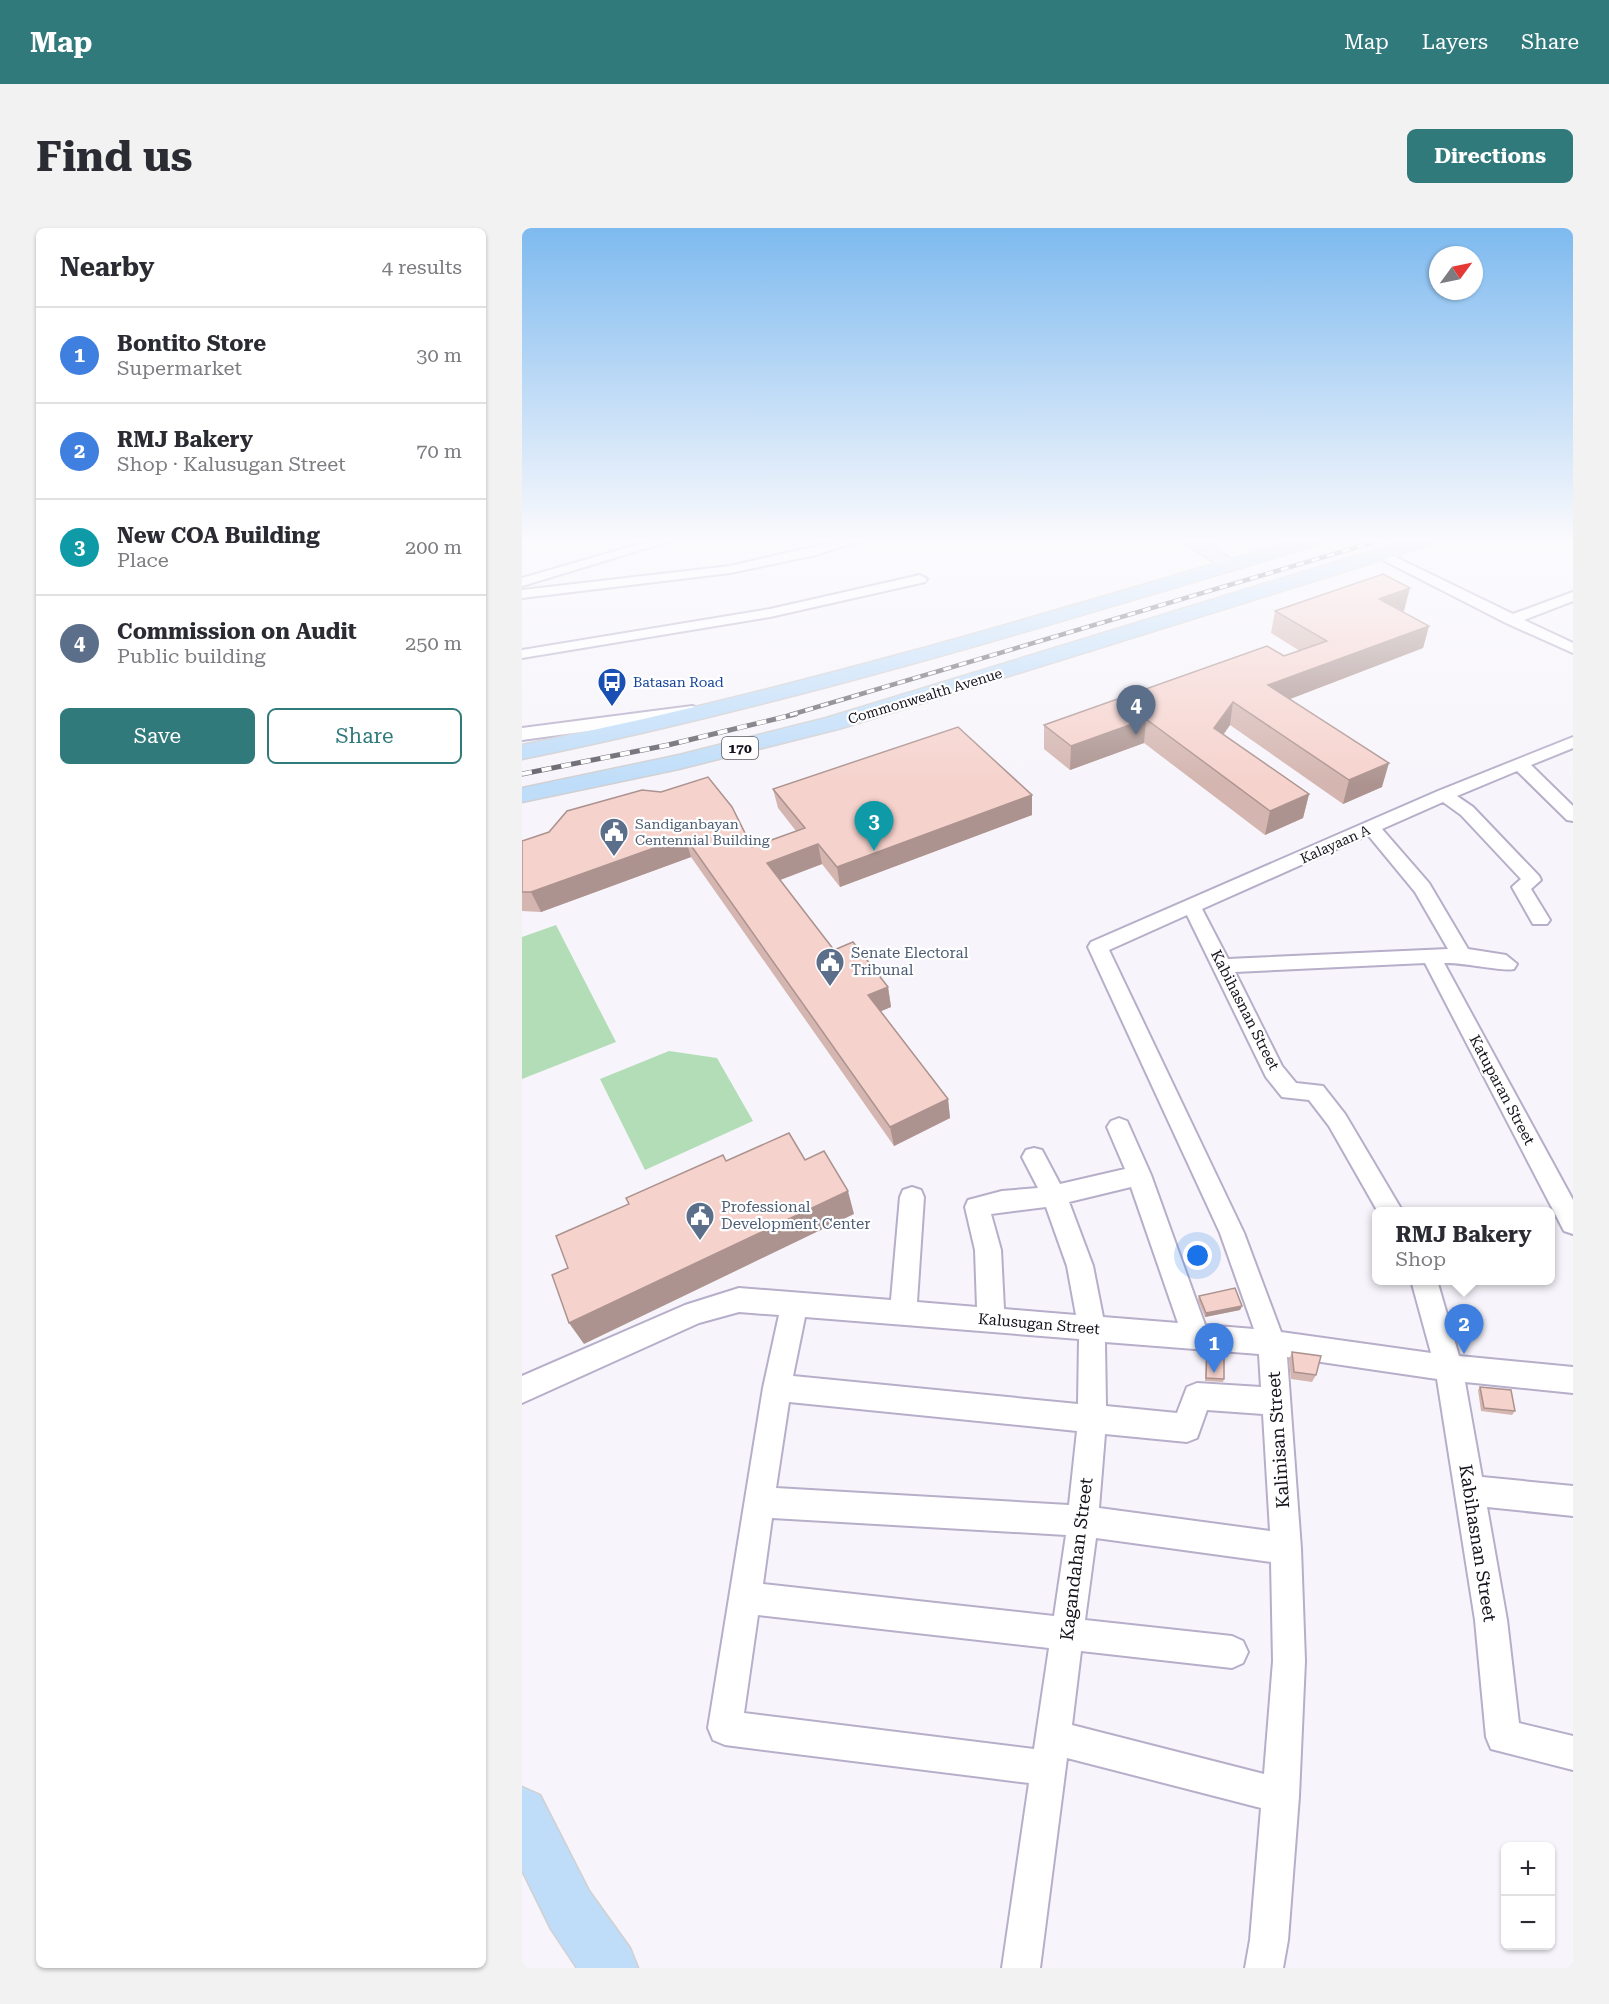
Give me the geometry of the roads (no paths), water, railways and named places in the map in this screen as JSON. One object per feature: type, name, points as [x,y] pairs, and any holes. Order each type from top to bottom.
[{"type":"main road","points":[[522,752],[627,731],[726,707],[905,660],[1035,622]]},
{"type":"main road","name":"Commonwealth Avenue","points":[[522,795],[647,770],[811,729],[930,696],[1164,622]]},
{"type":"main road","points":[[627,731],[595,746],[588,756],[591,765],[611,774],[647,770]]},
{"type":"main road","points":[[522,1813],[570,1910],[610,1968]]},
{"type":"street","points":[[522,654],[714,622]]},
{"type":"street","points":[[1516,622],[1573,649]]},
{"type":"street","points":[[522,734],[726,707]]},
{"type":"street","name":"Kalayaan A","points":[[1098,947],[1444,795],[1573,742]]},
{"type":"street","points":[[1521,764],[1565,796],[1573,816]]},
{"type":"street","points":[[1444,795],[1467,811],[1532,880],[1521,887],[1540,920]]},
{"type":"street","points":[[1371,828],[1424,887],[1447,924],[1461,955]]},
{"type":"street","name":"Kabihasnan Street","points":[[1192,907],[1274,1071],[1290,1091],[1315,1092],[1337,1120],[1388,1207]]},
{"type":"street","name":"Kalinisan Street","points":[[1098,947],[1232,1233],[1272,1343],[1274,1401],[1286,1549],[1289,1661],[1281,1796],[1269,1940],[1264,1968]]},
{"type":"street","points":[[1222,966],[1461,955],[1499,960],[1507,964]]},
{"type":"street","name":"Katuparan Street","points":[[1431,956],[1564,1188],[1573,1224]]},
{"type":"street","points":[[1119,1127],[1140,1175],[1196,1338]]},
{"type":"street","name":"Kagandahan Street","points":[[1021,1968],[1083,1521],[1092,1420],[1092,1328],[1080,1266],[1054,1196],[1034,1157]]},
{"type":"street","points":[[992,1320],[988,1250],[977,1207],[1002,1201],[1054,1196],[1140,1175]]},
{"type":"street","points":[[903,1313],[912,1197]]},
{"type":"street","name":"Kabihasnan Street","points":[[1425,1285],[1449,1368],[1491,1620],[1503,1737],[1573,1753]]},
{"type":"street","name":"Kalusugan Street","points":[[522,1390],[694,1312],[739,1300],[1272,1343],[1449,1368],[1573,1380]]},
{"type":"street","points":[[794,1304],[777,1388],[725,1728],[1051,1753],[1281,1796]]},
{"type":"street","points":[[777,1388],[1187,1428],[1197,1396],[1274,1401]]},
{"type":"street","points":[[1469,1490],[1573,1500]]},
{"type":"street","points":[[759,1502],[1083,1521],[1286,1549]]},
{"type":"street","points":[[745,1598],[1232,1652]]},
{"type":"railway","points":[[790,715],[1104,622]]},
{"type":"railway","points":[[522,774],[668,745],[796,714]]},
{"type":"place","name":"Batasan Road","points":[[612,708]]},
{"type":"place","name":"Commission on Audit","points":[[1136,735]]},
{"type":"place","name":"New COA Building","points":[[874,851]]},
{"type":"place","name":"Sandiganbayan Centennial Building","points":[[614,858]]},
{"type":"place","name":"Senate Electoral Tribunal","points":[[830,988]]},
{"type":"place","name":"Professional Development Center","points":[[700,1242]]},
{"type":"place","name":"RMJ Bakery","points":[[1464,1354]]},
{"type":"place","name":"Bontito Store","points":[[1214,1373]]}]
